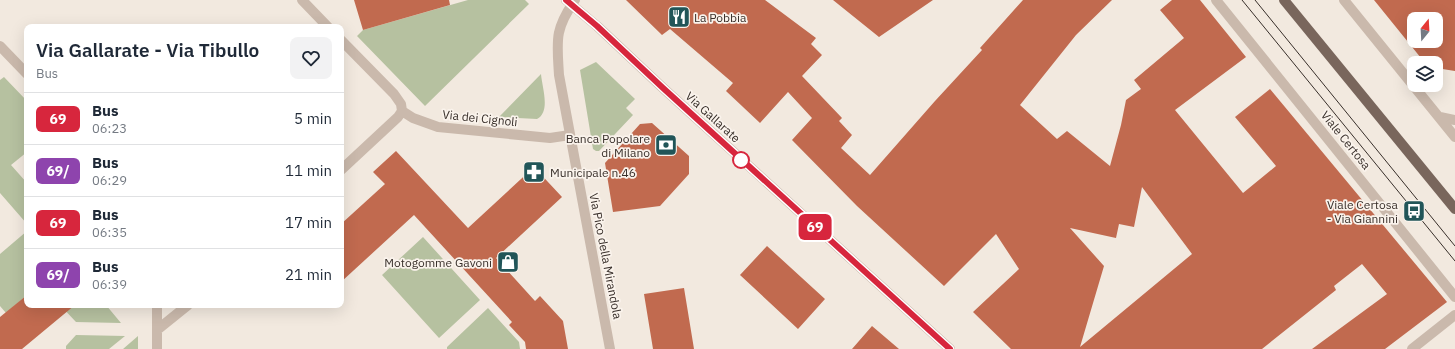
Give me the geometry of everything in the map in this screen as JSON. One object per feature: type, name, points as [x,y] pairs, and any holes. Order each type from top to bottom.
[{"type":"main road","points":[[1284,0],[1455,209]]},
{"type":"street","points":[[302,0],[325,24]]},
{"type":"street","name":"Viale Certosa","points":[[1216,0],[1455,296]]},
{"type":"street","points":[[1344,0],[1455,137]]},
{"type":"street","name":"Via Pico della Mirandola","points":[[571,2],[562,20],[557,40],[559,75],[610,349]]},
{"type":"street","name":"Via Gallarate","points":[[571,2],[663,88],[950,349]]},
{"type":"street","points":[[344,43],[394,94],[401,104],[402,111],[398,117],[344,167]]},
{"type":"street","points":[[0,46],[24,71]]},
{"type":"street","name":"Via dei Cignoli","points":[[402,111],[413,118],[438,127],[550,138],[570,135]]},
{"type":"street","points":[[1440,117],[1455,120]]},
{"type":"street","points":[[157,308],[157,349]]},
{"type":"street","points":[[157,330],[184,308]]},
{"type":"street","points":[[1412,349],[1455,315]]},
{"type":"green space","points":[[468,0],[525,0],[529,4],[425,106],[357,36],[363,30]]},
{"type":"green space","points":[[596,62],[635,99],[626,108],[633,115],[599,151],[593,149],[580,70]]},
{"type":"green space","points":[[541,74],[545,105],[541,116],[537,119],[499,117]]},
{"type":"green space","points":[[4,77],[24,98],[24,154],[11,165],[24,180],[24,221],[0,193],[0,80]]},
{"type":"green space","points":[[24,234],[24,298],[6,313],[0,306],[0,254]]},
{"type":"green space","points":[[423,237],[480,300],[439,338],[382,275]]},
{"type":"green space","points":[[63,308],[108,308],[121,323],[76,322]]},
{"type":"green space","points":[[488,308],[519,342],[520,349],[447,349],[447,347]]},
{"type":"green space","points":[[76,335],[125,336],[109,349],[66,349],[66,346]]},
{"type":"green space","points":[[138,336],[138,349],[123,349]]},
{"type":"building","points":[[354,0],[449,0],[450,5],[363,30]]},
{"type":"building","points":[[626,0],[765,0],[816,38],[811,44],[822,55],[802,76],[842,118],[839,121],[852,135],[841,148],[870,175],[982,50],[980,48],[1023,0],[1112,0],[1076,35],[1020,105],[1057,139],[1067,131],[1110,166],[1126,100],[1141,89],[1134,80],[1184,38],[1160,10],[1172,0],[1200,0],[1246,57],[1175,110],[1243,193],[1276,166],[1235,117],[1270,89],[1447,302],[1385,349],[1312,349],[1387,294],[1362,264],[1334,286],[1336,290],[1262,349],[1011,349],[973,312],[1019,269],[996,234],[944,286],[857,206],[792,140],[812,118],[788,92],[760,123],[726,91],[733,83],[670,29],[662,35]],"holes":[[[1142,187],[1192,254],[1080,347],[1104,266],[1070,228],[1116,238],[1119,224],[1134,227]]]},
{"type":"building","points":[[833,0],[933,0],[879,37]]},
{"type":"building","points":[[1374,0],[1455,0],[1455,71],[1443,69],[1443,56],[1419,56],[1413,48],[1443,48],[1443,12],[1407,12],[1407,41]]},
{"type":"building","points":[[652,123],[689,156],[689,174],[660,206],[613,212],[605,163],[640,124]]},
{"type":"building","points":[[396,151],[468,228],[534,167],[562,197],[496,258],[535,301],[540,296],[563,321],[568,349],[526,349],[525,342],[509,325],[512,322],[414,215],[344,279],[344,221],[385,184],[373,172]]},
{"type":"building","points":[[767,246],[825,299],[798,329],[740,275]]},
{"type":"building","points":[[684,288],[694,349],[653,349],[644,294]]},
{"type":"building","points":[[24,297],[24,308],[71,308],[22,349],[0,349],[0,317]]},
{"type":"building","points":[[872,326],[899,349],[852,349]]},
{"type":"tram line","points":[[1242,0],[1455,261]]},
{"type":"tram line","points":[[1255,0],[1455,246]]},
{"type":"bus line","name":"69","points":[[566,0],[597,26],[950,349]]},
{"type":"place","name":"La Pobbia","points":[[679,17]]},
{"type":"place","name":"Banca Popolare di Milano","points":[[666,145]]},
{"type":"place","name":"Municipale n.46","points":[[534,172]]},
{"type":"place","name":"Viale Certosa - Via Giannini","points":[[1414,211]]},
{"type":"place","name":"Motogomme Gavoni","points":[[508,262]]}]
